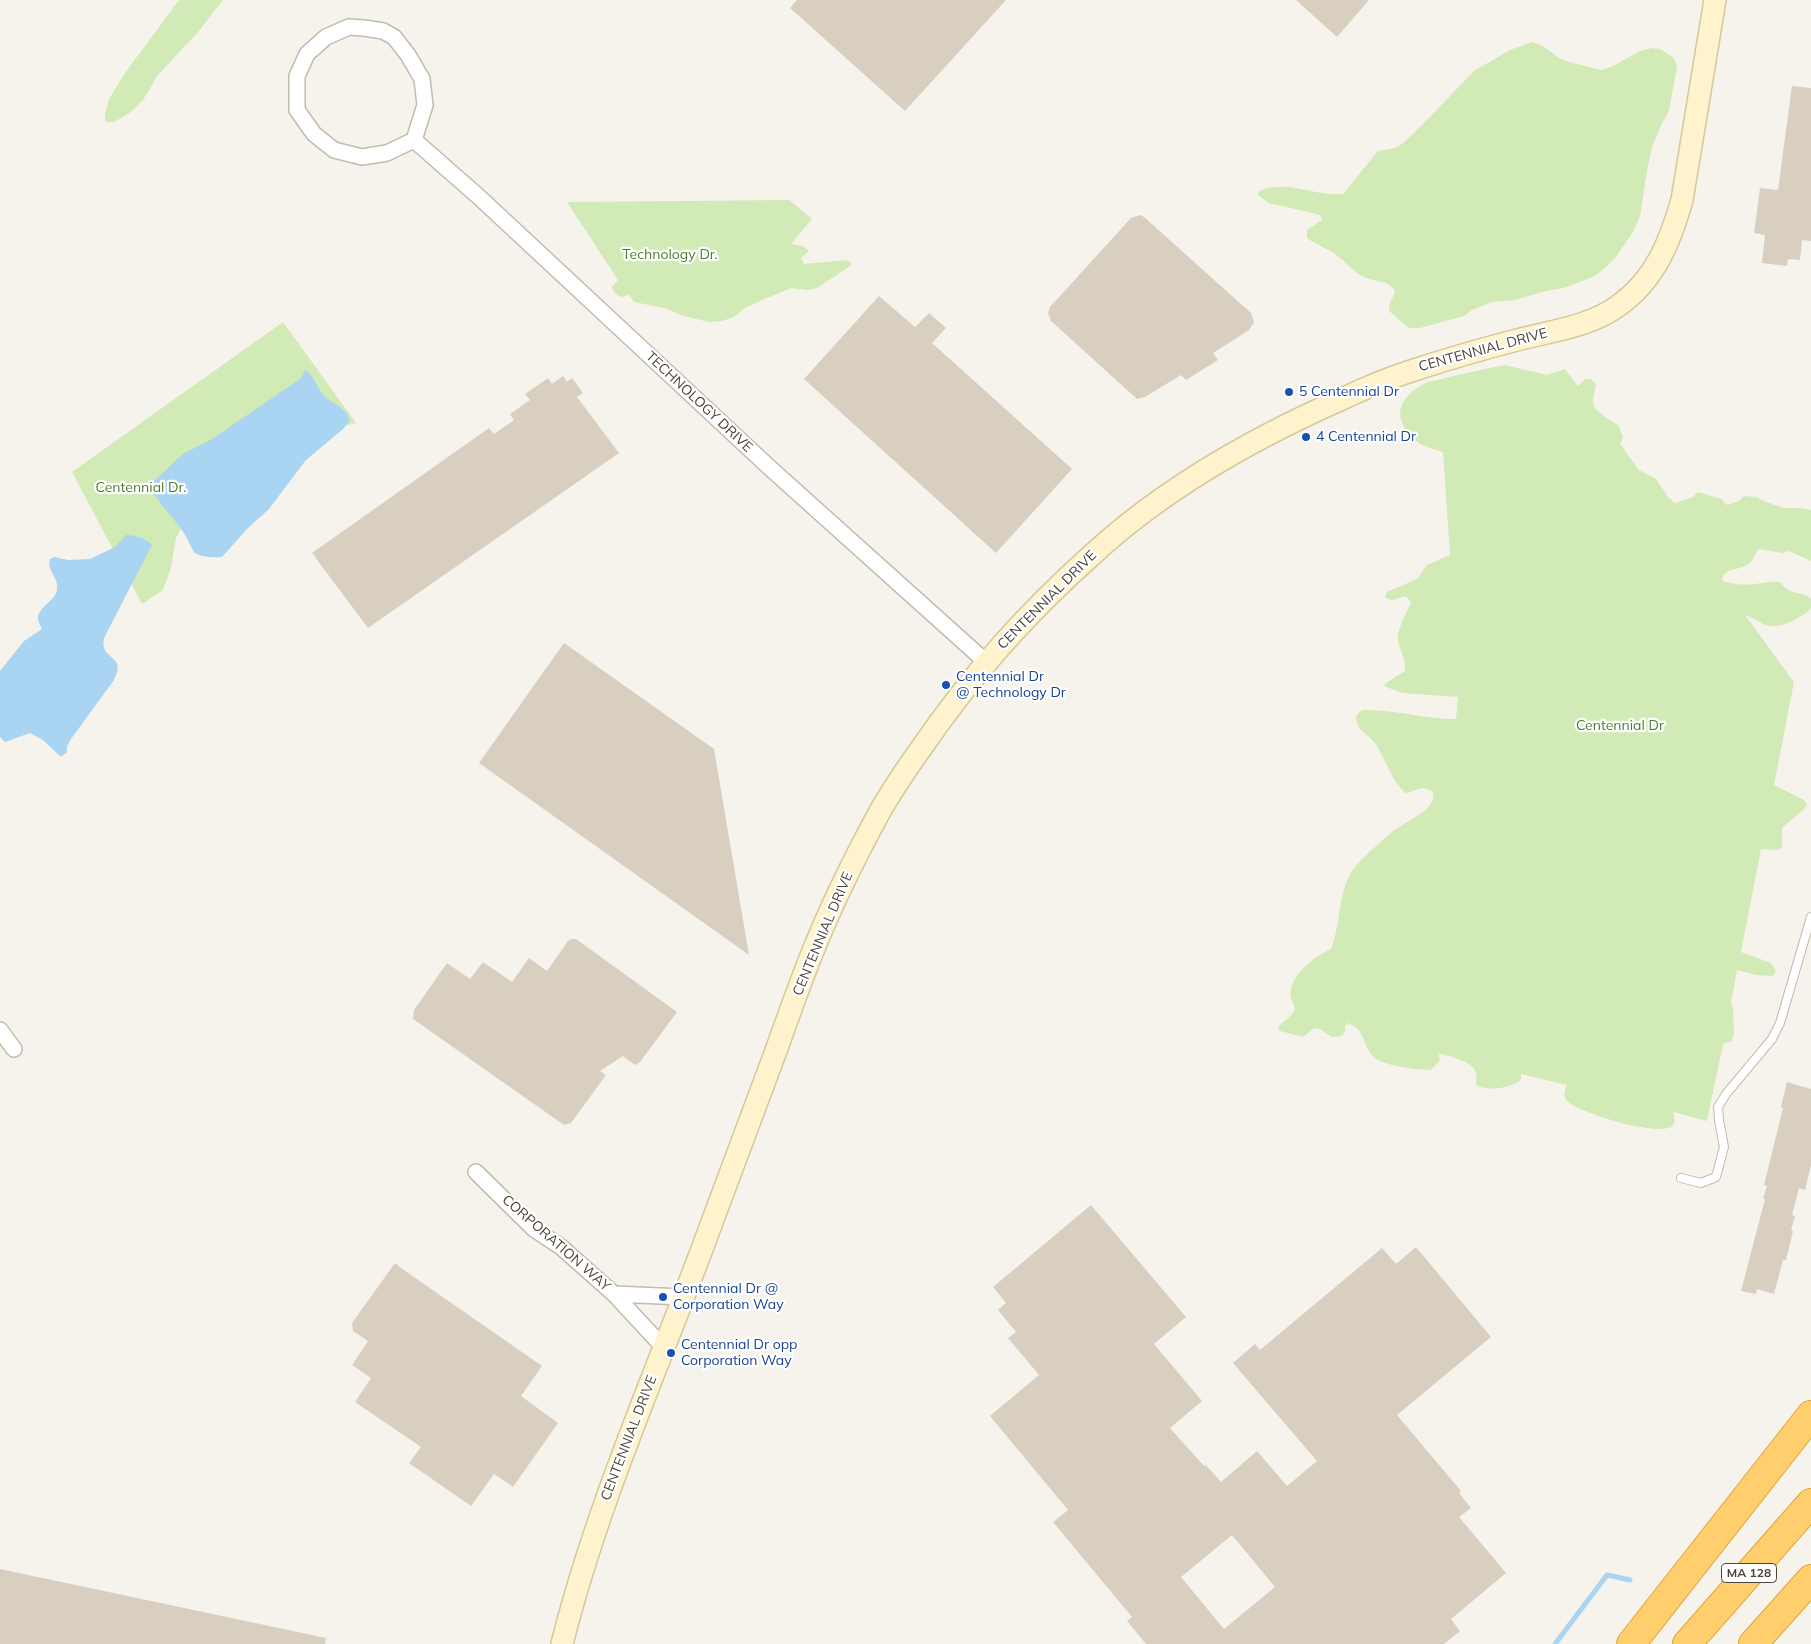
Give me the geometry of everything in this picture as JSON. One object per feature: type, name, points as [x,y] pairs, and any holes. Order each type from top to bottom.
[{"type":"highway","points":[[1631,1644],[1811,1416]]},
{"type":"highway","name":"MA 128","points":[[1686,1644],[1811,1503]]},
{"type":"highway","points":[[1753,1644],[1811,1579]]},
{"type":"highway","points":[[1771,1644],[1811,1593]]},
{"type":"street","name":"CENTENNIAL DRIVE","points":[[562,1644],[588,1552],[811,956],[847,876],[880,812],[937,724],[986,662],[1052,591],[1100,547],[1146,511],[1198,476],[1260,438],[1321,408],[1410,371],[1502,344],[1589,322],[1615,309],[1633,294],[1647,279],[1661,259],[1676,223],[1682,200],[1715,0]]},
{"type":"street","points":[[350,28],[383,31],[394,37],[408,55],[422,79],[425,105],[414,140],[388,152],[362,157],[334,150],[320,139],[314,134],[297,110],[297,76],[307,54],[326,37],[350,28]]},
{"type":"street","name":"TECHNOLOGY DRIVE","points":[[414,140],[479,197],[770,468],[986,662]]},
{"type":"street","name":"CORPORATION WAY","points":[[476,1172],[534,1229],[562,1247],[614,1294],[664,1348]]},
{"type":"street","name":"CORPORATION WAY","points":[[614,1294],[683,1297]]},
{"type":"lane","points":[[1681,1178],[1700,1183],[1716,1177],[1724,1147],[1718,1107],[1726,1094],[1772,1040],[1780,1023],[1811,917]]},
{"type":"green space","points":[[179,0],[223,0],[198,32],[158,75],[143,100],[130,113],[114,122],[105,122],[109,99],[125,73]]},
{"type":"green space","points":[[1532,42],[1543,46],[1566,61],[1601,70],[1613,66],[1640,51],[1652,48],[1660,49],[1674,58],[1677,67],[1669,111],[1652,147],[1640,216],[1633,232],[1615,258],[1595,276],[1564,288],[1515,300],[1492,302],[1472,310],[1464,316],[1420,328],[1409,328],[1389,311],[1389,305],[1395,290],[1392,287],[1386,283],[1359,275],[1335,254],[1307,238],[1307,230],[1322,220],[1320,215],[1269,203],[1258,195],[1259,191],[1280,187],[1343,194],[1378,151],[1395,148],[1402,144],[1474,71],[1510,50]]},
{"type":"green space","name":"Technology Dr.","points":[[789,200],[812,219],[791,244],[803,246],[809,251],[801,258],[804,264],[848,260],[852,265],[817,288],[808,290],[791,288],[745,308],[734,317],[722,321],[709,322],[684,316],[664,308],[634,302],[629,295],[621,297],[616,294],[612,287],[618,280],[567,202]]},
{"type":"green space","name":"Centennial Dr.","points":[[283,322],[356,423],[321,432],[189,514],[176,538],[171,568],[163,590],[142,604],[72,472]]},
{"type":"green space","name":"Centennial Dr","points":[[1505,365],[1547,375],[1565,369],[1578,386],[1585,379],[1591,379],[1596,384],[1593,401],[1596,409],[1619,426],[1623,437],[1620,444],[1639,470],[1655,478],[1669,498],[1675,503],[1693,497],[1698,492],[1721,499],[1727,505],[1739,501],[1744,496],[1756,497],[1784,508],[1811,510],[1811,561],[1789,551],[1782,553],[1759,549],[1749,563],[1729,571],[1722,580],[1742,584],[1780,582],[1788,590],[1803,594],[1811,599],[1811,608],[1808,612],[1781,625],[1769,626],[1745,615],[1794,682],[1774,785],[1804,800],[1807,805],[1782,828],[1782,848],[1777,850],[1761,849],[1741,952],[1771,963],[1776,971],[1773,976],[1756,975],[1737,970],[1731,1003],[1734,1032],[1732,1041],[1723,1044],[1707,1121],[1673,1112],[1675,1121],[1672,1127],[1657,1129],[1634,1126],[1601,1117],[1571,1104],[1565,1097],[1567,1085],[1521,1074],[1521,1080],[1511,1085],[1492,1089],[1481,1087],[1476,1085],[1476,1073],[1471,1065],[1438,1053],[1440,1060],[1431,1070],[1390,1065],[1371,1054],[1360,1032],[1348,1023],[1342,1036],[1332,1037],[1318,1028],[1313,1029],[1303,1037],[1280,1031],[1278,1028],[1295,1009],[1291,998],[1293,982],[1310,962],[1331,949],[1347,880],[1353,869],[1392,832],[1425,810],[1433,798],[1433,792],[1429,790],[1420,789],[1406,793],[1401,788],[1392,776],[1375,743],[1358,726],[1356,719],[1358,714],[1362,710],[1374,710],[1456,719],[1458,697],[1402,693],[1384,686],[1387,682],[1405,671],[1405,663],[1398,636],[1411,603],[1406,596],[1393,600],[1387,599],[1385,596],[1387,592],[1417,579],[1427,565],[1450,555],[1443,452],[1424,446],[1413,439],[1405,429],[1400,416],[1402,404],[1410,394],[1428,382]]},
{"type":"water","points":[[305,370],[311,375],[324,396],[343,409],[350,421],[306,460],[269,509],[248,528],[222,557],[208,557],[195,553],[185,534],[152,491],[154,481],[183,454],[212,439],[300,379]]},
{"type":"water","points":[[126,535],[140,537],[152,545],[104,638],[105,651],[118,665],[114,680],[71,739],[67,746],[67,752],[61,757],[43,740],[30,733],[5,742],[0,737],[0,671],[24,641],[42,629],[38,621],[38,614],[53,597],[57,589],[49,563],[50,559],[54,557],[68,560],[90,559],[115,547]]},
{"type":"building","points":[[797,0],[1006,0],[905,111],[790,8]]},
{"type":"building","points":[[1296,0],[1369,0],[1337,37]]},
{"type":"building","points":[[1792,86],[1811,88],[1811,241],[1802,240],[1800,260],[1788,259],[1787,266],[1762,263],[1765,235],[1754,233],[1760,188],[1778,190]]},
{"type":"building","points":[[1140,215],[1251,313],[1254,322],[1249,330],[1213,353],[1218,360],[1186,380],[1181,375],[1145,397],[1137,399],[1051,321],[1048,313],[1050,307],[1131,218]]},
{"type":"building","points":[[879,296],[915,327],[929,313],[946,328],[932,343],[1072,469],[996,553],[804,379]]},
{"type":"building","points":[[563,376],[567,382],[572,378],[583,393],[577,397],[619,453],[368,628],[312,553],[489,428],[494,434],[514,420],[510,414],[530,400],[525,394],[548,378],[552,384]]},
{"type":"building","points":[[564,643],[714,749],[749,955],[479,763]]},
{"type":"building","points":[[571,939],[576,939],[677,1012],[640,1062],[635,1065],[623,1056],[600,1071],[606,1075],[571,1123],[564,1125],[413,1019],[414,1010],[447,963],[470,979],[483,962],[512,982],[529,958],[547,971]]},
{"type":"building","points":[[1787,1082],[1811,1089],[1811,1165],[1805,1190],[1799,1188],[1792,1215],[1795,1216],[1791,1230],[1793,1231],[1786,1260],[1783,1260],[1774,1294],[1757,1289],[1756,1294],[1741,1291],[1765,1199],[1763,1198],[1767,1186],[1764,1185],[1783,1108],[1781,1107]]},
{"type":"building","points":[[1091,1205],[1186,1317],[1154,1344],[1202,1401],[1170,1428],[1221,1482],[1257,1451],[1287,1486],[1317,1461],[1233,1363],[1255,1344],[1260,1350],[1382,1248],[1396,1264],[1416,1247],[1491,1337],[1397,1415],[1461,1491],[1459,1493],[1471,1508],[1459,1517],[1506,1573],[1451,1619],[1460,1631],[1444,1644],[1146,1644],[1127,1621],[1132,1617],[1053,1522],[1068,1510],[990,1416],[1039,1375],[1008,1338],[1016,1332],[998,1310],[1006,1303],[993,1287]],"holes":[[[1232,1535],[1275,1587],[1224,1629],[1181,1577]]]},
{"type":"building","points":[[395,1263],[542,1366],[521,1396],[558,1423],[513,1487],[494,1474],[471,1506],[409,1463],[421,1447],[355,1402],[371,1378],[352,1365],[368,1341],[353,1331],[352,1323]]},
{"type":"building","points":[[0,1569],[326,1638],[325,1644],[0,1644]]},
{"type":"waterway","points":[[1555,1644],[1607,1575],[1630,1580]]},
{"type":"place","name":"5 Centennial Dr","points":[[1289,392]]},
{"type":"place","name":"4 Centennial Dr","points":[[1306,437]]},
{"type":"place","name":"Centennial Dr @ Technology Dr","points":[[946,685]]},
{"type":"place","name":"Centennial Dr @ Corporation Way","points":[[663,1297]]},
{"type":"place","name":"Centennial Dr opp Corporation Way","points":[[671,1353]]}]
